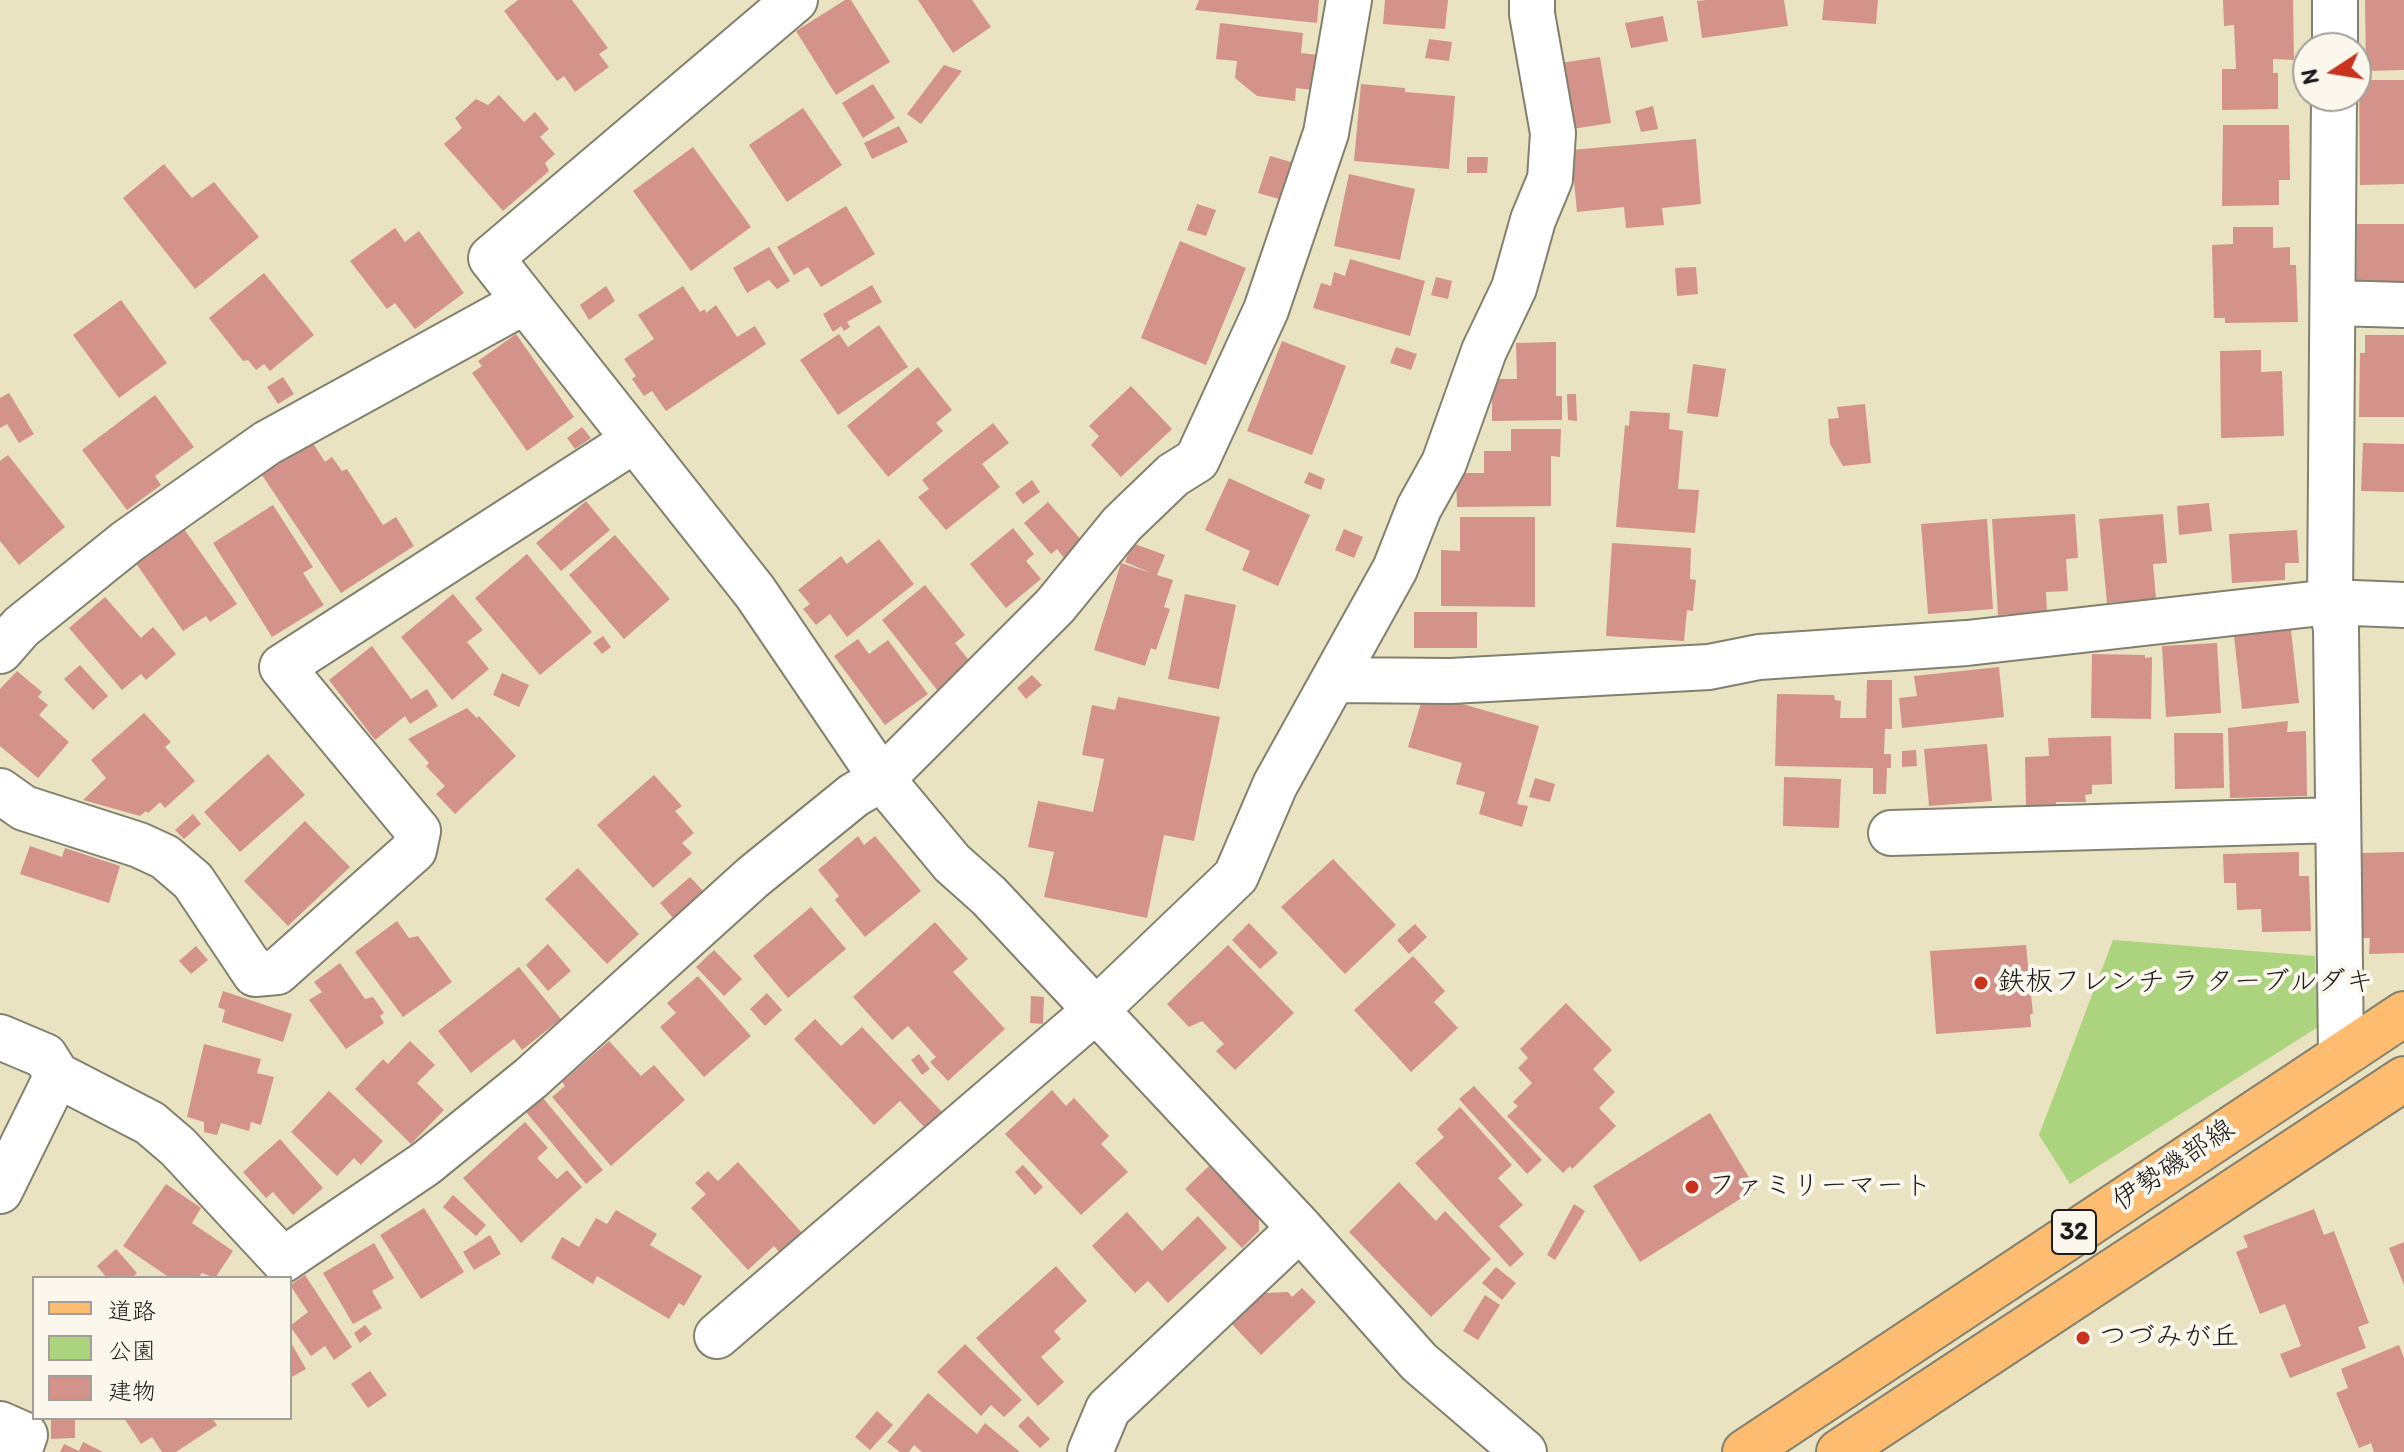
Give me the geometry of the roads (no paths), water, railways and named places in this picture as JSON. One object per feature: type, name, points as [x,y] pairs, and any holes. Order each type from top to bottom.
[{"type":"main road","name":"伊勢磯部線","points":[[1745,1452],[2404,1014]]},
{"type":"main road","name":"伊勢磯部線","points":[[1839,1452],[2404,1079]]},
{"type":"street","points":[[795,0],[491,258],[755,592],[882,779],[952,863],[989,896],[1300,1228],[1419,1362],[1524,1452]]},
{"type":"street","points":[[0,1037],[45,1056],[57,1075],[150,1123],[178,1147],[268,1269],[437,1154],[531,1078],[753,877],[854,795],[882,779],[1046,616],[1122,524],[1173,475],[1197,460],[1266,310],[1326,133],[1349,0]]},
{"type":"street","points":[[717,1336],[1095,1011],[1236,876],[1275,785],[1395,569],[1419,508],[1444,463],[1484,351],[1514,288],[1533,220],[1550,179],[1553,133],[1532,0]]},
{"type":"street","points":[[2335,0],[2335,32]]},
{"type":"street","points":[[2334,112],[2330,602],[2336,628],[2341,1054]]},
{"type":"street","points":[[0,651],[21,627],[128,541],[267,443],[524,302]]},
{"type":"street","points":[[2334,303],[2404,305]]},
{"type":"street","points":[[0,791],[24,808],[139,845],[165,857],[193,881],[255,974],[277,972],[414,850],[418,831],[282,667],[633,441]]},
{"type":"street","points":[[1335,680],[1451,681],[1709,667],[1759,657],[1967,643],[2330,602],[2404,605]]},
{"type":"street","points":[[1891,833],[2336,820]]},
{"type":"street","points":[[0,1191],[57,1075]]},
{"type":"street","points":[[1090,1452],[1108,1409],[1300,1228]]},
{"type":"street","points":[[0,1424],[25,1435],[19,1452]]},
{"type":"place","name":"鉄板フレンチ ラ ターブルダキ","points":[[1981,983]]},
{"type":"place","name":"ファミリーマート","points":[[1692,1187]]},
{"type":"place","name":"つづみが丘","points":[[2083,1338]]}]
